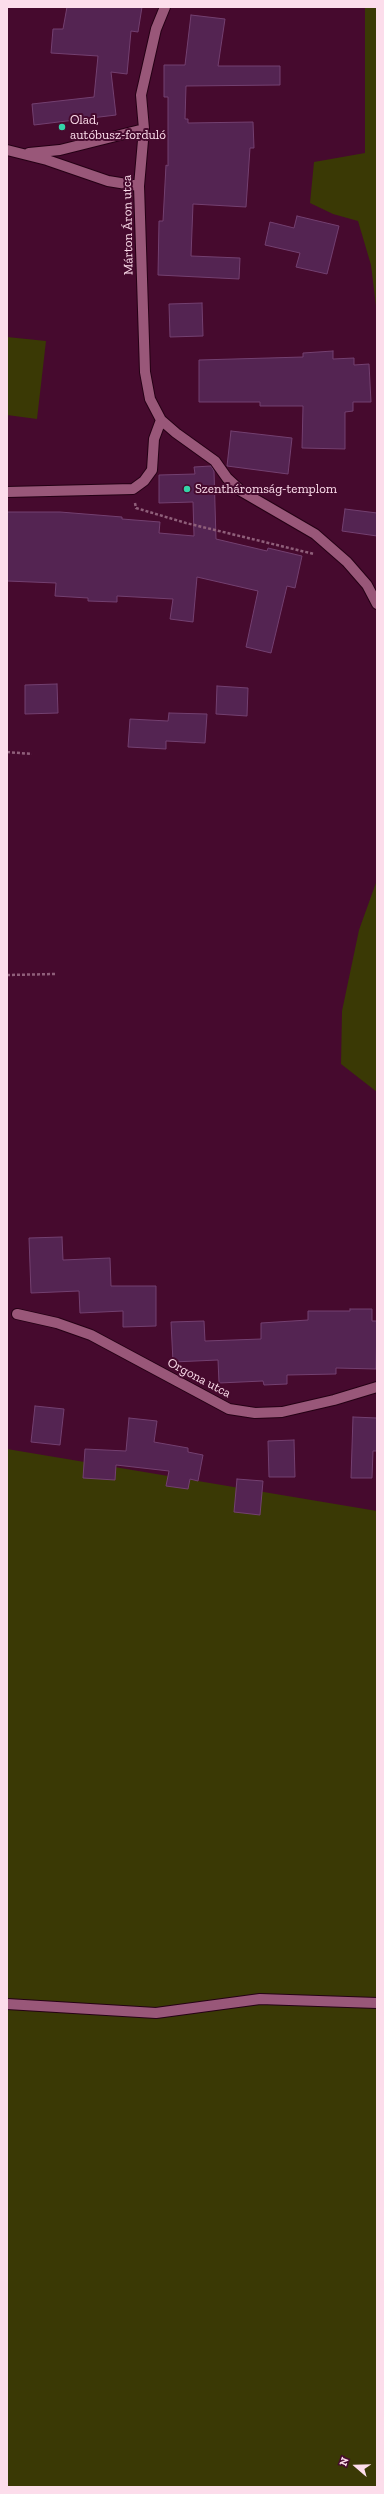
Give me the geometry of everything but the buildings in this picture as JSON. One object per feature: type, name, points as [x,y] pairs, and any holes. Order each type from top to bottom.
[{"type":"street","name":"Márton Áron utca","points":[[165,7],[156,29],[141,95],[144,129],[139,186],[145,372],[150,399],[161,420],[176,434],[215,461],[227,478],[241,491],[315,534],[347,562],[367,585],[377,604]]},
{"type":"street","points":[[20,154],[60,150],[144,129]]},
{"type":"street","points":[[7,150],[48,160],[108,181],[139,186]]},
{"type":"street","points":[[7,492],[133,489],[144,481],[152,470],[154,439],[161,420]]},
{"type":"street","name":"Orgona utca","points":[[17,1314],[57,1323],[91,1335],[229,1409],[255,1413],[282,1412],[334,1400],[377,1387]]},
{"type":"street","points":[[7,2004],[156,2013],[260,1999],[377,2003]]},
{"type":"path","points":[[133,489],[136,508],[186,523],[321,556]]},
{"type":"path","points":[[7,752],[32,754]]},
{"type":"path","points":[[7,975],[56,974]]},
{"type":"shaded area","points":[[365,7],[377,7],[377,314],[371,265],[358,221],[333,214],[310,203],[314,162],[365,153]]},
{"type":"shaded area","points":[[7,337],[46,341],[37,419],[7,415]]},
{"type":"shaded area","points":[[377,880],[377,1092],[341,1064],[342,1011],[359,930]]},
{"type":"shaded area","points":[[7,1449],[377,1511],[377,2487],[7,2487]]},
{"type":"place","name":"Olad, autóbusz-forduló","points":[[62,127]]},
{"type":"place","name":"Szentháromság-templom","points":[[187,489]]}]
